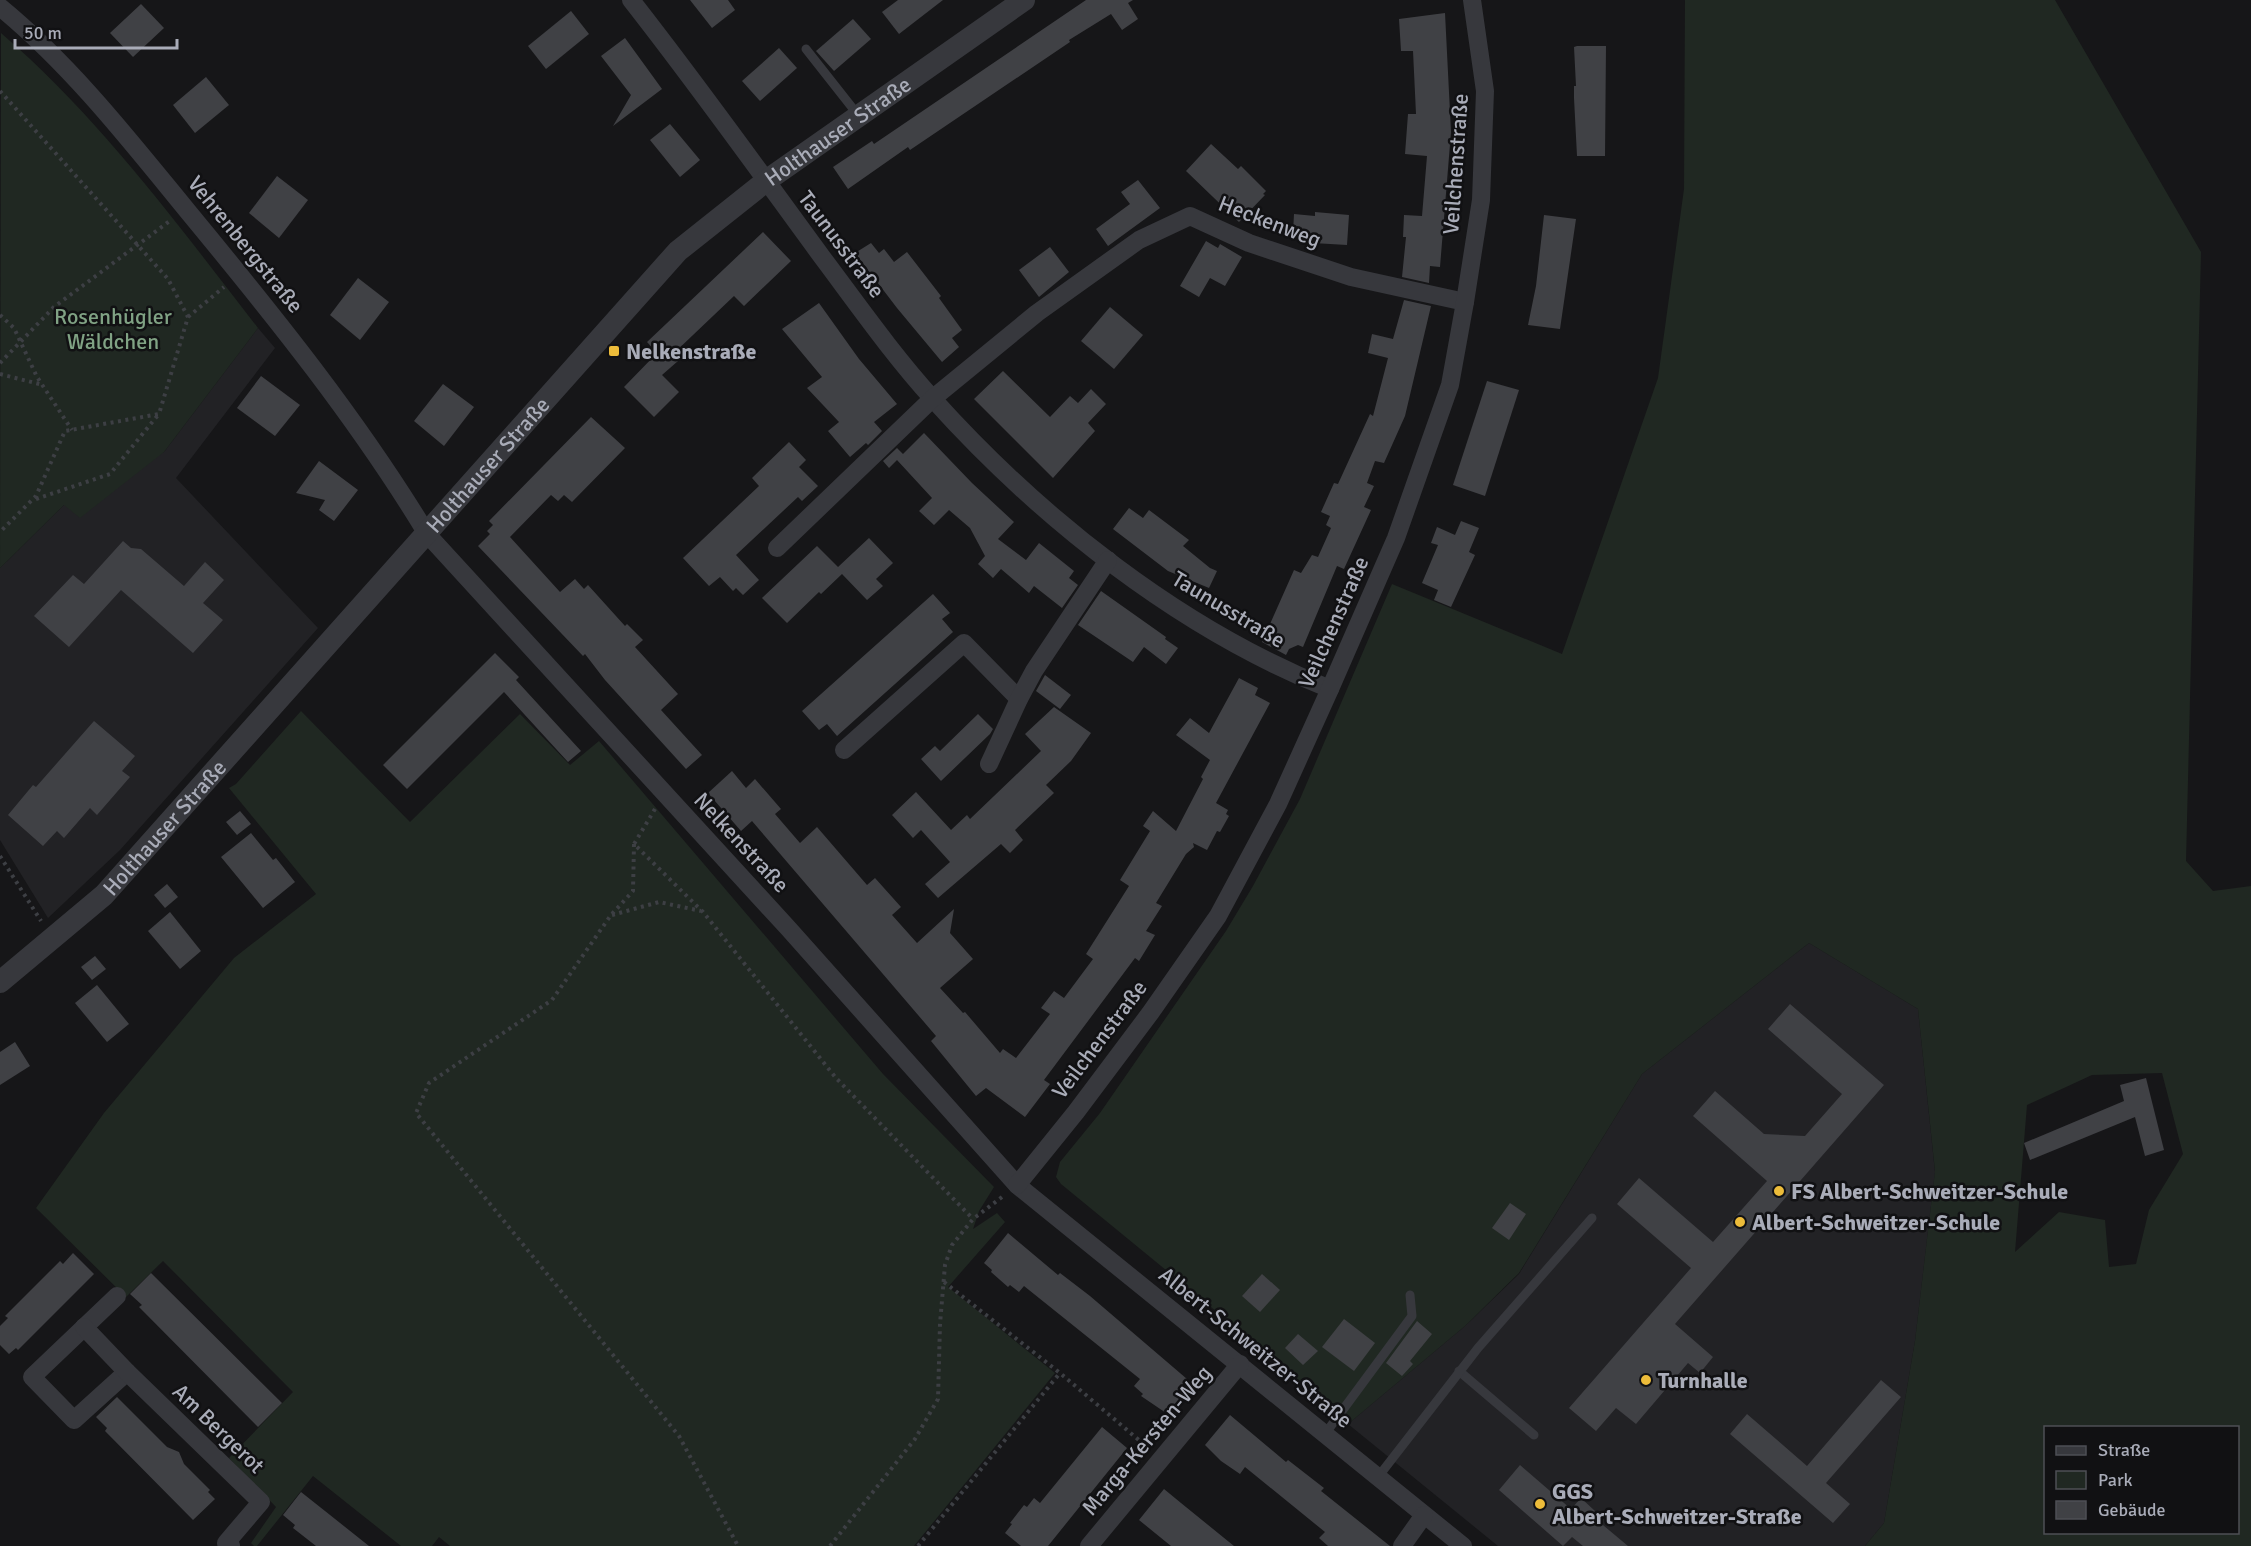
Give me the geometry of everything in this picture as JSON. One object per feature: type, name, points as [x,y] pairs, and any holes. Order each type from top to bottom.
[{"type":"street","name":"Taunusstraße","points":[[631,0],[880,335],[932,399],[982,450],[1056,519],[1108,560],[1168,602],[1241,647],[1296,675],[1330,689]]},
{"type":"street","name":"Holthauser Straße","points":[[0,982],[104,895],[678,251],[766,181],[1024,0]]},
{"type":"street","name":"Veilchenstraße","points":[[1017,1185],[1076,1112],[1151,1012],[1218,915],[1278,804],[1396,538],[1450,385],[1481,200],[1485,91],[1472,0]]},
{"type":"street","name":"Vehrenbergstraße","points":[[0,7],[29,30],[93,98],[239,274],[343,405],[427,534]]},
{"type":"street","name":"Heckenweg","points":[[932,399],[1037,314],[1139,240],[1190,216],[1249,243],[1351,277],[1465,302]]},
{"type":"street","points":[[777,548],[932,399]]},
{"type":"street","name":"Nelkenstraße","points":[[427,534],[909,1061],[1017,1185]]},
{"type":"street","points":[[989,764],[1034,671],[1108,560]]},
{"type":"street","points":[[844,750],[964,643],[1019,699]]},
{"type":"street","name":"Albert-Schweitzer-Straße","points":[[1017,1185],[1463,1546]]},
{"type":"street","points":[[117,1296],[32,1377],[74,1420],[127,1372]]},
{"type":"street","name":"Am Bergerot","points":[[84,1327],[261,1502],[226,1543],[231,1546]]},
{"type":"street","name":"Marga-Kersten-Weg","points":[[1089,1546],[1240,1364]]},
{"type":"street","points":[[1402,1546],[1424,1515]]},
{"type":"lane","points":[[806,49],[858,116]]},
{"type":"lane","points":[[1378,1477],[1460,1371],[1592,1218]]},
{"type":"lane","points":[[1325,1434],[1412,1316],[1410,1295]]},
{"type":"lane","points":[[1460,1371],[1534,1435]]},
{"type":"path","points":[[0,91],[168,279],[188,317]]},
{"type":"path","points":[[0,363],[54,308],[186,209]]},
{"type":"path","points":[[33,500],[110,474],[159,414],[188,317],[239,274]]},
{"type":"path","points":[[0,315],[14,328],[43,385],[72,430]]},
{"type":"path","points":[[0,374],[43,385]]},
{"type":"path","points":[[0,532],[33,500],[64,432],[159,414]]},
{"type":"path","points":[[665,793],[634,844],[633,891],[611,915],[552,1000],[429,1083],[416,1113],[679,1436],[738,1546]]},
{"type":"path","points":[[634,844],[703,912],[836,1078],[973,1219]]},
{"type":"path","points":[[0,856],[39,919],[58,935]]},
{"type":"path","points":[[611,915],[659,902],[703,912]]},
{"type":"path","points":[[830,1546],[915,1439],[938,1399],[945,1265],[952,1245],[973,1219],[1017,1185]]},
{"type":"path","points":[[944,1282],[1060,1373],[1161,1459]]},
{"type":"path","points":[[918,1546],[1060,1373]]},
{"type":"shaded area","points":[[258,328],[275,348],[176,478],[318,628],[120,850],[48,918],[0,840],[0,568],[64,505],[164,452]]},
{"type":"shaded area","name":"Albert-Schweitzer-Schule","points":[[1809,943],[1918,1009],[1935,1172],[1915,1341],[1884,1523],[1865,1546],[1498,1546],[1348,1424],[1465,1326],[1519,1274],[1642,1074]]},
{"type":"green space","points":[[1685,0],[2055,0],[2201,252],[2186,861],[2213,891],[2251,886],[2251,1546],[1865,1546],[1884,1523],[1915,1341],[1935,1171],[1918,1009],[1809,943],[1642,1074],[1519,1273],[1465,1326],[1348,1424],[1272,1357],[1061,1184],[1056,1177],[1060,1162],[1100,1113],[1226,931],[1253,886],[1300,799],[1392,584],[1562,654],[1658,378],[1684,189]],"holes":[[[2162,1073],[2183,1154],[2149,1210],[2136,1264],[2109,1267],[2105,1220],[2059,1212],[2015,1252],[2027,1105],[2092,1075]]]},
{"type":"green space","name":"Rosenhügler Wäldchen","points":[[1,33],[72,100],[105,137],[168,212],[258,328],[164,452],[80,518],[64,505],[0,568]]},
{"type":"green space","points":[[301,711],[410,822],[520,714],[570,765],[599,741],[883,1074],[994,1187],[979,1211],[973,1229],[997,1213],[1005,1222],[948,1287],[1055,1373],[914,1546],[450,1546],[439,1537],[432,1546],[401,1546],[313,1476],[257,1546],[251,1543],[276,1507],[229,1458],[293,1392],[163,1261],[126,1297],[36,1208],[104,1113],[234,958],[316,894],[229,788],[236,784]]},
{"type":"building","points":[[690,0],[728,0],[735,10],[712,28]]},
{"type":"building","points":[[898,0],[943,0],[899,34],[882,12]]},
{"type":"building","points":[[1086,0],[1133,0],[1128,3],[1138,19],[1122,30],[1111,14],[1069,40],[1070,42],[910,150],[908,147],[848,189],[833,167],[872,141],[874,144]]},
{"type":"building","points":[[141,4],[164,28],[133,57],[110,33]]},
{"type":"building","points":[[571,11],[589,34],[546,69],[528,46]]},
{"type":"building","points":[[1445,13],[1451,132],[1440,267],[1430,266],[1429,283],[1402,277],[1406,237],[1403,237],[1404,215],[1422,216],[1427,156],[1405,154],[1408,114],[1416,114],[1413,51],[1401,51],[1399,19]]},
{"type":"building","points":[[853,19],[871,39],[834,71],[816,51]]},
{"type":"building","points":[[625,38],[662,89],[613,126],[631,95],[601,56]]},
{"type":"building","points":[[1606,46],[1605,156],[1577,156],[1574,47]]},
{"type":"building","points":[[779,48],[797,68],[760,101],[742,81]]},
{"type":"building","points":[[206,77],[229,105],[195,133],[173,105]]},
{"type":"building","points":[[670,124],[700,160],[680,177],[650,140]]},
{"type":"building","points":[[1211,144],[1238,169],[1241,166],[1266,191],[1263,194],[1265,195],[1239,222],[1186,171]]},
{"type":"building","points":[[277,176],[308,200],[279,238],[249,213]]},
{"type":"building","points":[[1138,180],[1160,208],[1108,246],[1096,229],[1130,204],[1121,192]]},
{"type":"building","points":[[1315,212],[1349,215],[1347,245],[1313,243],[1313,235],[1293,233],[1294,214],[1315,216]]},
{"type":"building","points":[[1544,215],[1576,219],[1560,329],[1528,325],[1536,286]]},
{"type":"building","points":[[763,232],[791,261],[744,306],[734,296],[672,355],[678,361],[662,375],[679,392],[654,417],[624,387],[657,353],[647,342]]},
{"type":"building","points":[[1206,241],[1218,248],[1220,244],[1242,257],[1225,286],[1210,278],[1199,297],[1180,286]]},
{"type":"building","points":[[871,243],[879,253],[884,249],[894,262],[907,252],[941,296],[939,298],[962,330],[952,338],[959,347],[942,362],[855,253]]},
{"type":"building","points":[[1050,247],[1069,272],[1039,297],[1019,270]]},
{"type":"building","points":[[358,278],[389,302],[360,340],[330,315]]},
{"type":"building","points":[[1404,300],[1431,306],[1405,416],[1384,463],[1375,461],[1367,483],[1374,486],[1364,507],[1371,510],[1344,569],[1337,566],[1303,647],[1298,645],[1289,649],[1286,655],[1262,642],[1294,570],[1301,573],[1312,555],[1318,557],[1331,528],[1326,525],[1330,516],[1321,512],[1334,483],[1338,484],[1370,414],[1373,416],[1388,358],[1368,353],[1372,334],[1393,339]]},
{"type":"building","points":[[819,303],[859,359],[897,404],[874,422],[882,431],[868,445],[866,443],[850,457],[828,431],[839,422],[807,388],[822,377],[782,329]]},
{"type":"building","points":[[1110,307],[1143,335],[1114,369],[1081,341]]},
{"type":"building","points":[[1003,371],[1050,417],[1070,396],[1078,403],[1091,389],[1106,404],[1088,423],[1095,431],[1053,478],[974,399]]},
{"type":"building","points":[[261,376],[300,405],[275,436],[237,408]]},
{"type":"building","points":[[1487,381],[1519,390],[1485,496],[1453,485]]},
{"type":"building","points":[[443,384],[474,407],[444,446],[414,421]]},
{"type":"building","points":[[591,417],[625,448],[572,502],[564,495],[558,501],[551,495],[510,537],[560,592],[575,579],[584,589],[588,585],[625,626],[627,624],[643,640],[635,647],[678,694],[661,710],[702,755],[686,769],[605,680],[585,654],[583,656],[478,546],[490,534],[487,531],[493,525],[489,521]]},
{"type":"building","points":[[924,433],[972,483],[1014,522],[998,539],[1026,560],[1039,543],[1074,571],[1069,578],[1078,585],[1062,608],[1034,586],[1029,593],[1001,569],[993,578],[978,564],[985,556],[970,528],[949,510],[934,525],[919,511],[932,498],[897,460],[889,468],[883,461],[897,448],[903,454]]},
{"type":"building","points":[[789,442],[806,460],[799,467],[818,486],[802,501],[798,497],[736,555],[759,580],[743,595],[736,588],[733,591],[720,577],[709,586],[683,558],[759,486],[752,478]]},
{"type":"building","points":[[319,461],[358,490],[334,521],[319,510],[325,500],[296,493]]},
{"type":"building","points":[[1129,508],[1143,518],[1149,510],[1189,540],[1183,546],[1217,571],[1209,588],[1168,571],[1113,529]]},
{"type":"building","points":[[1461,521],[1479,528],[1469,552],[1475,555],[1451,607],[1434,600],[1438,590],[1422,583],[1438,545],[1431,543],[1437,527],[1455,535]]},
{"type":"building","points":[[869,538],[893,563],[876,579],[883,586],[867,600],[842,574],[821,594],[819,592],[787,623],[762,598],[817,546],[838,567]]},
{"type":"building","points":[[123,541],[131,548],[141,549],[184,586],[205,562],[224,580],[203,603],[223,620],[193,653],[121,590],[69,647],[34,616],[73,575],[84,584]]},
{"type":"building","points":[[1101,591],[1178,648],[1166,664],[1144,647],[1133,662],[1078,625]]},
{"type":"building","points":[[933,594],[950,613],[942,619],[953,632],[837,736],[827,724],[819,730],[802,711]]},
{"type":"building","points":[[495,653],[519,677],[516,680],[581,751],[568,762],[504,692],[407,789],[383,765]]},
{"type":"building","points":[[1045,675],[1071,695],[1060,709],[1036,691]]},
{"type":"building","points":[[1239,678],[1258,688],[1255,695],[1270,703],[1216,803],[1228,810],[1226,814],[1229,816],[1220,832],[1217,831],[1207,850],[1193,843],[1194,847],[1186,854],[1156,903],[1162,906],[1146,931],[1155,935],[1139,961],[1135,958],[1044,1080],[1050,1084],[1025,1117],[986,1088],[976,1096],[931,1041],[936,1036],[752,821],[741,831],[708,793],[732,771],[746,788],[755,779],[781,809],[775,814],[800,843],[817,827],[867,885],[875,878],[901,907],[892,915],[917,943],[954,909],[950,933],[973,959],[940,988],[963,1013],[965,1012],[1000,1053],[1003,1049],[1016,1058],[1050,1014],[1041,1008],[1054,991],[1064,998],[1093,959],[1086,954],[1129,886],[1120,880],[1150,831],[1143,826],[1153,811],[1176,831],[1203,779],[1201,777],[1210,760],[1176,735],[1190,718],[1209,733]]},
{"type":"building","points":[[1054,707],[1091,733],[1071,761],[1046,785],[1054,793],[1015,830],[1023,840],[1010,853],[1001,844],[938,898],[925,884],[950,862],[921,830],[913,838],[892,815],[916,792],[951,830],[967,815],[970,819],[1041,751],[1025,734]]},
{"type":"building","points":[[978,714],[993,729],[941,781],[921,759],[935,746],[940,751]]},
{"type":"building","points":[[94,721],[135,756],[122,771],[130,777],[97,815],[90,808],[64,838],[57,831],[43,846],[8,815],[33,785],[36,787]]},
{"type":"building","points":[[240,811],[251,824],[237,835],[226,822]]},
{"type":"building","points":[[251,833],[273,860],[276,858],[295,882],[263,908],[221,857]]},
{"type":"building","points":[[167,884],[178,897],[165,908],[154,895]]},
{"type":"building","points":[[170,912],[201,951],[180,969],[148,931]]},
{"type":"building","points":[[95,956],[106,969],[92,980],[81,967]]},
{"type":"building","points":[[97,985],[129,1024],[107,1042],[75,1003]]},
{"type":"building","points":[[1790,1004],[1884,1085],[1675,1324],[1713,1357],[1700,1373],[1688,1363],[1636,1424],[1616,1408],[1596,1431],[1569,1408],[1691,1268],[1617,1204],[1639,1178],[1713,1242],[1767,1181],[1693,1116],[1715,1091],[1764,1134],[1805,1136],[1842,1094],[1768,1029]]},
{"type":"building","points":[[15,1042],[30,1066],[0,1085],[0,1052]]},
{"type":"building","points":[[2146,1078],[2164,1150],[2145,1156],[2135,1117],[2030,1160],[2024,1143],[2124,1101],[2120,1085]]},
{"type":"building","points":[[1510,1203],[1526,1214],[1509,1240],[1492,1228]]},
{"type":"building","points":[[1008,1233],[1058,1275],[1060,1273],[1090,1296],[1194,1385],[1169,1415],[1141,1396],[1143,1394],[1134,1386],[1140,1379],[1024,1286],[1019,1292],[1010,1285],[1008,1287],[991,1272],[992,1270],[984,1263]]},
{"type":"building","points":[[73,1253],[94,1274],[18,1350],[16,1348],[9,1354],[0,1345],[0,1326],[8,1318],[5,1316],[60,1261],[63,1264]]},
{"type":"building","points":[[151,1273],[282,1403],[258,1427],[139,1307],[142,1305],[130,1294]]},
{"type":"building","points":[[1262,1274],[1280,1290],[1260,1312],[1242,1296]]},
{"type":"building","points":[[1344,1319],[1375,1343],[1354,1371],[1322,1347]]},
{"type":"building","points":[[1417,1321],[1432,1334],[1410,1361],[1413,1364],[1402,1376],[1386,1363]]},
{"type":"building","points":[[1298,1334],[1318,1351],[1303,1365],[1285,1348]]},
{"type":"building","points":[[1881,1380],[1901,1397],[1826,1483],[1850,1504],[1833,1523],[1730,1434],[1747,1414],[1807,1466]]},
{"type":"building","points":[[117,1397],[167,1447],[179,1452],[184,1464],[210,1490],[208,1492],[215,1499],[193,1520],[105,1431],[107,1428],[96,1417]]},
{"type":"building","points":[[1230,1415],[1286,1462],[1288,1460],[1324,1488],[1321,1491],[1390,1546],[1328,1546],[1319,1538],[1325,1532],[1245,1467],[1240,1474],[1221,1461],[1205,1445]]},
{"type":"building","points":[[1102,1427],[1127,1448],[1048,1546],[1021,1546],[1005,1533],[1012,1524],[1010,1523],[1024,1505],[1027,1507],[1034,1498],[1040,1503]]},
{"type":"building","name":"GGS Albert-Schweitzer-Straße","points":[[1520,1465],[1571,1509],[1581,1498],[1595,1511],[1591,1515],[1628,1546],[1583,1546],[1572,1537],[1563,1546],[1499,1490]]},
{"type":"building","points":[[1164,1489],[1234,1546],[1171,1546],[1139,1520]]},
{"type":"building","points":[[301,1492],[369,1546],[316,1546],[293,1528],[295,1525],[283,1515]]},
{"type":"place","name":"Nelkenstraße","points":[[614,351]]},
{"type":"place","name":"FS Albert-Schweitzer-Schule","points":[[1779,1191]]},
{"type":"place","name":"Albert-Schweitzer-Schule","points":[[1740,1222]]},
{"type":"place","name":"Turnhalle","points":[[1646,1380]]},
{"type":"place","name":"GGS Albert-Schweitzer-Straße","points":[[1540,1504]]}]
